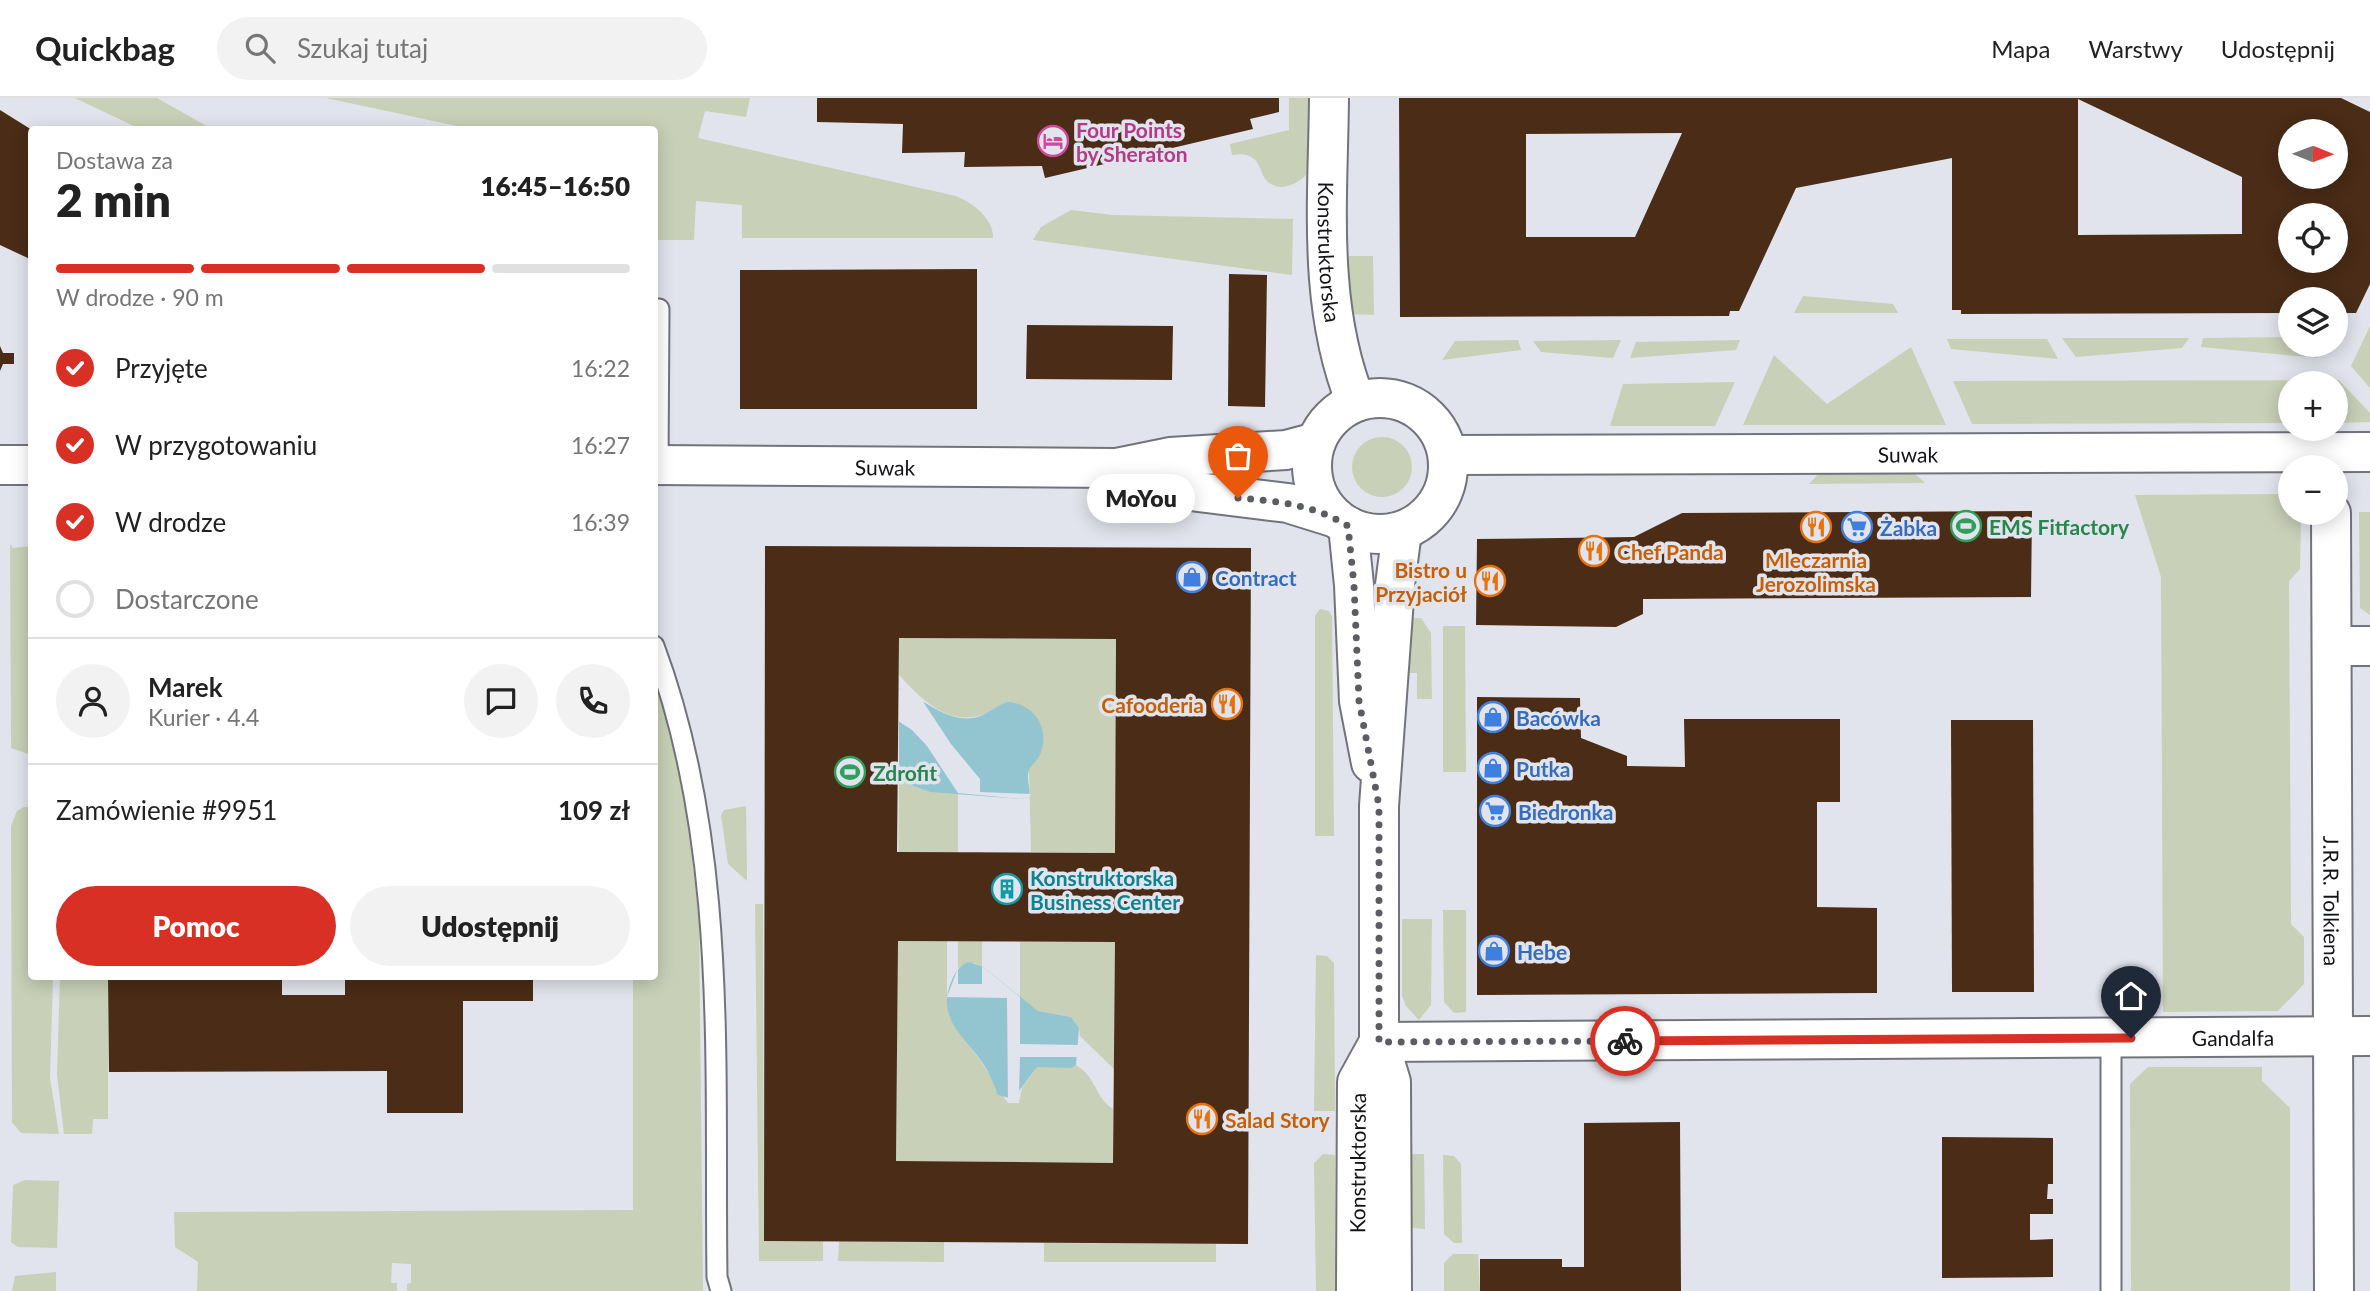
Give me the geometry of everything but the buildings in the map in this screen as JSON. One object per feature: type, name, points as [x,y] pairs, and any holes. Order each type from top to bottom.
[{"type":"street","name":"Konstruktorska","points":[[1329,98],[1328,203],[1332,321],[1356,402]]},
{"type":"street","points":[[1376,398],[1396,400],[1416,408],[1432,422],[1443,439],[1448,455],[1447,481],[1439,501],[1424,519],[1402,531],[1365,533],[1342,522],[1316,491],[1312,458],[1316,442],[1332,418],[1356,402],[1376,398]]},
{"type":"street","name":"Suwak","points":[[658,465],[1116,468],[1170,457],[1279,451],[1316,442]]},
{"type":"street","name":"Suwak","points":[[2348,457],[2370,453]]},
{"type":"street","name":"Suwak","points":[[1448,455],[2278,460]]},
{"type":"street","points":[[0,465],[28,465]]},
{"type":"street","name":"Suwak","points":[[1116,468],[1182,490],[1288,503],[1342,522]]},
{"type":"street","name":"Konstruktorska","points":[[1342,522],[1354,585],[1359,701],[1379,806]]},
{"type":"street","name":"J.R.R. Tolkiena","points":[[2331,525],[2332,646],[2351,1037],[2334,1291]]},
{"type":"street","name":"Konstruktorska","points":[[1392,1291],[1391,1082],[1379,1042],[1379,806],[1396,574],[1402,531]]},
{"type":"street","points":[[2332,646],[2370,646]]},
{"type":"street","name":"Gandalfa","points":[[1379,1042],[2351,1037]]},
{"type":"street","name":"Konstruktorska","points":[[1356,1291],[1357,1082],[1379,1042]]},
{"type":"lane","points":[[658,361],[659,309]]},
{"type":"lane","points":[[658,658],[686,745],[701,815],[707,871],[713,1009],[717,1277],[721,1291]]},
{"type":"lane","points":[[2111,1038],[2111,1291]]},
{"type":"green space","points":[[75,98],[157,98],[207,126],[134,126]]},
{"type":"green space","points":[[326,98],[750,98],[746,117],[705,111],[698,138],[956,196],[981,212],[990,224],[993,238],[742,238],[742,205],[696,201],[694,240],[658,240],[658,126],[457,126]]},
{"type":"green space","points":[[1289,98],[1313,98],[1310,170],[1301,180],[1283,187],[1270,184],[1258,163],[1251,157],[1243,154],[1232,155],[1230,144],[1289,130]]},
{"type":"green space","points":[[1071,210],[1113,215],[1293,219],[1292,275],[1033,240],[1041,227]]},
{"type":"green space","points":[[1350,256],[1373,256],[1374,315],[1349,314],[1346,259]]},
{"type":"green space","points":[[1803,296],[1893,304],[1898,313],[1794,313]]},
{"type":"green space","points":[[2370,326],[2370,388],[2351,366]]},
{"type":"green space","points":[[2278,337],[2278,354],[2201,347],[2203,338]]},
{"type":"green space","points":[[2062,338],[2189,338],[2182,348],[2076,357]]},
{"type":"green space","points":[[1947,339],[2047,339],[2058,359],[1951,349]]},
{"type":"green space","points":[[1518,340],[1521,350],[1442,360],[1455,341]]},
{"type":"green space","points":[[1621,340],[1613,358],[1541,352],[1533,341]]},
{"type":"green space","points":[[1740,340],[1736,350],[1630,358],[1636,342]]},
{"type":"green space","points":[[1911,347],[1946,425],[1743,425],[1774,355],[1827,404]]},
{"type":"green space","points":[[2278,380],[2278,423],[1972,424],[1953,381]]},
{"type":"green space","points":[[1735,382],[1715,426],[1610,426],[1623,384]]},
{"type":"green space","points":[[2348,390],[2370,413],[2370,422],[2348,423]]},
{"type":"green space","points":[[1382,437],[1403,446],[1412,467],[1403,488],[1382,497],[1361,488],[1352,467],[1361,446]]},
{"type":"green space","points":[[1822,470],[1911,470],[1925,483],[1809,484]]},
{"type":"green space","points":[[2278,494],[2278,525],[2301,525],[2300,569],[2289,581],[2291,924],[2304,937],[2304,984],[2278,1011],[2163,1012],[2161,577],[2135,495]]},
{"type":"green space","points":[[2359,512],[2370,512],[2370,615],[2360,608]]},
{"type":"green space","points":[[10,544],[13,548],[28,546],[28,754],[11,748]]},
{"type":"green space","points":[[1320,609],[1329,611],[1332,616],[1334,836],[1315,836],[1315,616]]},
{"type":"green space","points":[[1406,618],[1421,618],[1431,633],[1432,699],[1417,699],[1417,673],[1404,673]]},
{"type":"green space","points":[[1443,626],[1465,626],[1466,772],[1443,772]]},
{"type":"green space","points":[[899,638],[1116,639],[1115,853],[1031,852],[1029,769],[989,712],[975,717],[951,715],[928,703],[908,685],[899,675]]},
{"type":"green space","points":[[658,692],[687,800],[699,924],[703,1291],[407,1291],[407,1284],[411,1283],[411,1264],[392,1263],[391,1283],[397,1283],[397,1291],[197,1291],[198,1262],[175,1247],[174,1212],[633,1210],[633,980],[658,980]]},
{"type":"green space","points":[[899,781],[930,792],[958,793],[958,865],[947,865],[947,997],[955,1026],[1008,1103],[1019,1103],[1022,1088],[1037,1067],[1076,1065],[1083,1070],[1113,1109],[1113,1163],[896,1161]]},
{"type":"green space","points":[[746,806],[747,881],[728,864],[721,815],[724,810]]},
{"type":"green space","points":[[28,807],[28,980],[53,980],[50,1078],[59,1134],[21,1133],[12,1122],[11,826],[17,811]]},
{"type":"green space","points":[[969,852],[983,852],[982,966],[974,963],[958,968],[958,875],[969,875]]},
{"type":"green space","points":[[755,904],[763,904],[764,1241],[823,1241],[823,1261],[759,1261]]},
{"type":"green space","points":[[1443,910],[1466,910],[1466,1012],[1454,1013],[1444,1002]]},
{"type":"green space","points":[[1402,919],[1432,919],[1431,1005],[1419,1020],[1406,1006],[1402,996]]},
{"type":"green space","points":[[1020,942],[1115,942],[1114,1069],[1080,1036],[1079,1028],[1071,1017],[1038,1011],[1020,997]]},
{"type":"green space","points":[[1316,955],[1327,956],[1334,963],[1335,1111],[1314,1111]]},
{"type":"green space","points":[[60,980],[108,980],[108,1119],[93,1119],[92,1134],[64,1134],[57,1074]]},
{"type":"green space","points":[[2148,1067],[2262,1067],[2262,1081],[2290,1108],[2290,1291],[2131,1291],[2130,1084]]},
{"type":"green space","points":[[1323,1154],[1335,1155],[1335,1291],[1316,1291],[1314,1163]]},
{"type":"green space","points":[[1399,1154],[1424,1154],[1425,1229],[1413,1228],[1400,1217]]},
{"type":"green space","points":[[1443,1155],[1454,1156],[1461,1164],[1462,1243],[1454,1243],[1444,1234]]},
{"type":"green space","points":[[25,1180],[59,1181],[57,1248],[18,1247],[11,1242],[13,1185]]},
{"type":"green space","points":[[839,1241],[944,1242],[944,1262],[838,1261]]},
{"type":"green space","points":[[1044,1243],[1216,1244],[1216,1262],[1044,1262]]},
{"type":"green space","points":[[1453,1254],[1478,1254],[1480,1291],[1444,1291],[1444,1263]]},
{"type":"green space","points":[[56,1272],[56,1291],[12,1291],[15,1276]]},
{"type":"water","points":[[899,688],[957,717],[977,717],[1007,702],[1016,703],[1032,712],[1041,725],[1043,743],[1040,755],[1029,770],[1029,797],[1020,799],[930,792],[899,781]]},
{"type":"water","points":[[968,962],[982,966],[1038,1011],[1071,1017],[1079,1028],[1076,1065],[1071,1068],[1037,1067],[1013,1099],[998,1095],[986,1068],[956,1029],[948,1011],[947,1000],[952,980],[958,969]]},
{"type":"pier","points":[[899,688],[920,697],[951,744],[980,779],[980,792],[1031,794],[1029,797],[1020,799],[958,793],[927,746],[912,730],[898,721]]},
{"type":"pier","points":[[982,966],[1020,997],[1020,1044],[1079,1045],[1078,1057],[1020,1057],[1019,1094],[1013,1099],[1008,1100],[1007,998],[947,997],[958,968],[958,984],[982,984]]},
{"type":"way so far","points":[[1238,498],[1293,504],[1336,518],[1348,526],[1354,585],[1359,701],[1379,806],[1379,1042],[1625,1041]]},
{"type":"place","name":"Four Points by Sheraton","points":[[1053,141]]},
{"type":"place","name":"MoYou","points":[[1238,498]]},
{"type":"place","name":"EMS Fitfactory","points":[[1966,526]]},
{"type":"place","name":"Mleczarnia Jerozolimska","points":[[1816,527]]},
{"type":"place","name":"Żabka","points":[[1857,527]]},
{"type":"place","name":"Chef Panda","points":[[1594,551]]},
{"type":"place","name":"Contract","points":[[1192,577]]},
{"type":"place","name":"Bistro u Przyjaciół","points":[[1490,581]]},
{"type":"place","name":"Cafooderia","points":[[1227,704]]},
{"type":"place","name":"Bacówka","points":[[1493,717]]},
{"type":"place","name":"Putka","points":[[1493,768]]},
{"type":"place","name":"Zdrofit","points":[[850,772]]},
{"type":"place","name":"Biedronka","points":[[1495,811]]},
{"type":"place","name":"Konstruktorska Business Center","points":[[1007,889]]},
{"type":"place","name":"Hebe","points":[[1494,951]]},
{"type":"place","name":"Salad Story","points":[[1202,1119]]},
{"type":"route","points":[[1625,1041],[2131,1038]]}]
